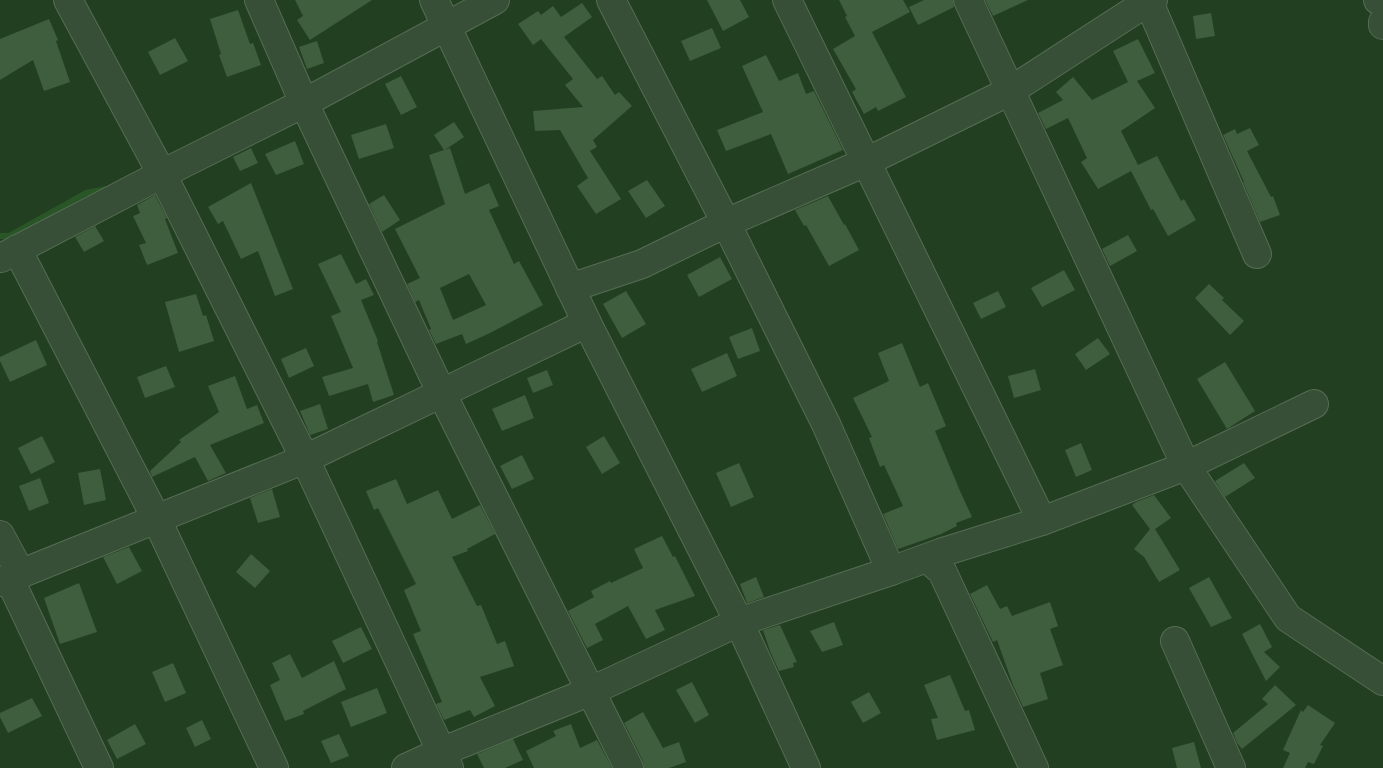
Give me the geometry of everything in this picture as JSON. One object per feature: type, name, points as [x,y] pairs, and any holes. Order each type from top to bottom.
[{"type":"street","points":[[68,0],[162,174],[305,459],[445,760]]},
{"type":"street","points":[[259,0],[304,103],[442,394],[629,768]]},
{"type":"street","points":[[434,0],[587,323],[739,622],[806,768]]},
{"type":"street","points":[[274,768],[156,518],[8,254],[304,103],[495,0]]},
{"type":"street","points":[[611,0],[726,223],[826,424],[891,571]]},
{"type":"street","points":[[787,0],[1042,521]]},
{"type":"street","points":[[968,0],[1186,466],[1288,618],[1383,681]]},
{"type":"street","points":[[570,288],[642,264],[726,223],[866,162],[1010,91],[1150,0],[1194,109],[1257,254]]},
{"type":"street","points":[[1378,0],[1383,2]]},
{"type":"street","points":[[10,578],[305,459],[587,323]]},
{"type":"street","points":[[406,768],[445,760],[739,622],[943,552],[1042,521],[1186,466],[1314,404]]},
{"type":"street","points":[[0,535],[10,578],[99,768]]},
{"type":"street","points":[[943,552],[935,565],[942,571],[1034,768]]},
{"type":"street","points":[[1175,641],[1231,768]]},
{"type":"building","points":[[295,0],[372,0],[310,40],[297,20],[303,16]]},
{"type":"building","points":[[707,0],[740,0],[749,17],[723,31]]},
{"type":"building","points":[[839,0],[903,0],[910,12],[872,32],[906,97],[878,111],[876,107],[864,114],[852,92],[856,89],[833,49],[855,36]]},
{"type":"building","points":[[924,0],[953,0],[954,7],[918,25],[909,7]]},
{"type":"building","points":[[985,0],[1028,0],[993,16]]},
{"type":"building","points":[[582,3],[592,17],[564,37],[597,79],[602,76],[615,95],[619,92],[632,106],[593,140],[597,147],[590,151],[621,199],[596,214],[577,186],[588,178],[560,130],[535,131],[533,111],[583,107],[565,85],[573,79],[541,39],[533,45],[518,24],[538,11],[541,15],[553,6],[561,17]]},
{"type":"building","points":[[238,10],[250,44],[253,43],[261,65],[227,77],[210,19]]},
{"type":"building","points":[[1211,13],[1215,36],[1196,39],[1193,16]]},
{"type":"building","points":[[49,19],[58,40],[56,41],[70,82],[44,91],[33,60],[0,80],[0,39]]},
{"type":"building","points":[[712,28],[721,48],[690,61],[681,41]]},
{"type":"building","points":[[175,38],[188,61],[160,75],[148,52]]},
{"type":"building","points":[[1138,39],[1155,73],[1137,81],[1155,108],[1121,131],[1138,165],[1157,156],[1181,201],[1184,199],[1196,220],[1168,236],[1153,209],[1151,210],[1131,171],[1098,189],[1081,162],[1087,158],[1068,118],[1046,129],[1038,113],[1063,100],[1056,92],[1073,77],[1092,100],[1128,82],[1113,51]]},
{"type":"building","points":[[317,41],[324,63],[307,69],[299,47]]},
{"type":"building","points":[[766,55],[779,81],[798,73],[806,94],[814,91],[843,150],[788,174],[771,134],[726,151],[717,130],[763,112],[742,66]]},
{"type":"building","points":[[401,76],[417,107],[401,115],[385,84]]},
{"type":"building","points":[[454,122],[464,137],[445,150],[450,148],[465,194],[489,183],[499,206],[489,210],[514,264],[519,261],[543,305],[466,344],[462,334],[436,344],[419,300],[415,302],[407,284],[420,278],[395,229],[445,204],[429,155],[444,150],[434,135]],"holes":[[[469,274],[486,305],[453,320],[440,288]]]},
{"type":"building","points":[[386,124],[394,148],[359,159],[351,135]]},
{"type":"building","points":[[1250,128],[1259,145],[1247,151],[1271,197],[1273,196],[1280,215],[1260,222],[1223,135],[1235,129],[1237,134]]},
{"type":"building","points":[[295,141],[304,164],[276,175],[265,154]]},
{"type":"building","points":[[251,148],[258,163],[240,171],[233,157]]},
{"type":"building","points":[[647,180],[665,206],[646,218],[628,191]]},
{"type":"building","points":[[251,183],[293,289],[275,296],[258,251],[241,259],[223,221],[218,224],[208,207]]},
{"type":"building","points":[[155,195],[167,218],[165,219],[178,253],[147,265],[139,245],[146,243],[133,216],[140,213],[137,205]]},
{"type":"building","points":[[384,195],[400,220],[382,232],[369,204]]},
{"type":"building","points":[[828,196],[859,250],[829,266],[806,225],[804,226],[795,210]]},
{"type":"building","points":[[95,226],[104,241],[84,252],[75,237]]},
{"type":"building","points":[[1128,235],[1137,251],[1110,266],[1102,249]]},
{"type":"building","points":[[341,254],[356,284],[366,279],[374,295],[361,300],[378,341],[394,395],[373,402],[368,384],[329,396],[322,377],[353,368],[331,316],[341,312],[318,264]]},
{"type":"building","points":[[720,257],[732,279],[699,297],[687,275]]},
{"type":"building","points":[[1064,270],[1075,290],[1042,307],[1031,288]]},
{"type":"building","points":[[1209,284],[1224,298],[1222,300],[1244,321],[1230,335],[1195,298]]},
{"type":"building","points":[[626,291],[646,324],[622,338],[603,304]]},
{"type":"building","points":[[998,291],[1006,307],[981,319],[973,303]]},
{"type":"building","points":[[196,294],[203,316],[206,315],[214,341],[179,352],[165,302]]},
{"type":"building","points":[[752,328],[760,351],[738,359],[729,337]]},
{"type":"building","points":[[1098,338],[1110,354],[1086,370],[1075,354]]},
{"type":"building","points":[[36,340],[47,365],[10,382],[0,357]]},
{"type":"building","points":[[902,343],[920,387],[928,383],[946,426],[935,431],[972,517],[956,523],[957,526],[941,534],[898,549],[883,514],[903,506],[884,465],[880,467],[869,438],[872,437],[853,398],[889,381],[878,353]]},
{"type":"building","points":[[306,348],[314,366],[289,378],[281,359]]},
{"type":"building","points":[[727,353],[737,376],[702,392],[691,369]]},
{"type":"building","points":[[1225,362],[1255,411],[1227,429],[1197,379]]},
{"type":"building","points":[[166,366],[175,387],[145,398],[137,377]]},
{"type":"building","points":[[1035,369],[1041,390],[1014,398],[1008,376]]},
{"type":"building","points":[[547,370],[553,385],[533,393],[527,378]]},
{"type":"building","points":[[235,376],[247,409],[257,405],[264,423],[210,445],[226,473],[208,481],[195,457],[152,477],[150,471],[181,442],[179,440],[219,412],[208,386]]},
{"type":"building","points":[[525,395],[534,418],[502,431],[492,409]]},
{"type":"building","points":[[320,404],[328,429],[310,435],[300,411]]},
{"type":"building","points":[[42,436],[55,462],[31,474],[18,448]]},
{"type":"building","points":[[604,436],[620,463],[602,474],[586,447]]},
{"type":"building","points":[[1081,443],[1092,470],[1076,477],[1065,450]]},
{"type":"building","points":[[522,455],[534,479],[512,489],[500,466]]},
{"type":"building","points":[[739,463],[754,497],[731,507],[716,473]]},
{"type":"building","points":[[1244,463],[1255,478],[1225,497],[1215,481]]},
{"type":"building","points":[[100,469],[106,500],[84,505],[78,473]]},
{"type":"building","points":[[40,478],[49,503],[29,511],[19,486]]},
{"type":"building","points":[[396,479],[407,504],[438,490],[452,519],[480,505],[495,534],[467,549],[468,551],[452,557],[477,606],[481,605],[497,644],[505,641],[514,666],[480,677],[495,706],[474,717],[470,710],[444,720],[436,704],[442,702],[413,634],[421,631],[404,590],[416,584],[378,508],[374,510],[366,491]]},
{"type":"building","points":[[272,489],[280,517],[258,523],[250,498]]},
{"type":"building","points":[[1154,495],[1171,518],[1155,529],[1180,570],[1159,582],[1144,557],[1134,549],[1150,529],[1132,505]]},
{"type":"building","points":[[662,536],[673,557],[675,556],[695,596],[655,610],[665,630],[646,639],[628,606],[595,624],[603,640],[587,648],[568,611],[594,597],[591,591],[643,568],[634,549]]},
{"type":"building","points":[[129,547],[142,571],[117,584],[103,557]]},
{"type":"building","points":[[251,554],[270,571],[255,588],[236,572]]},
{"type":"building","points":[[756,577],[764,597],[747,603],[740,584]]},
{"type":"building","points":[[1209,577],[1232,618],[1211,627],[1189,588]]},
{"type":"building","points":[[79,583],[97,632],[60,644],[44,598]]},
{"type":"building","points":[[987,585],[1000,609],[1007,606],[1012,616],[1050,602],[1058,626],[1050,629],[1063,665],[1040,673],[1048,699],[1023,707],[997,640],[993,642],[970,594]]},
{"type":"building","points":[[834,622],[843,645],[822,652],[810,631]]},
{"type":"building","points":[[1260,624],[1272,647],[1264,652],[1280,667],[1266,681],[1242,634]]},
{"type":"building","points":[[780,625],[797,662],[793,663],[794,667],[779,671],[763,630]]},
{"type":"building","points":[[361,627],[372,649],[343,663],[332,641]]},
{"type":"building","points":[[290,654],[302,678],[334,661],[346,689],[303,711],[304,714],[285,721],[270,685],[280,680],[272,663]]},
{"type":"building","points":[[173,663],[186,693],[165,702],[152,672]]},
{"type":"building","points":[[950,675],[965,711],[969,710],[975,730],[937,740],[931,719],[938,718],[924,685]]},
{"type":"building","points":[[692,682],[709,715],[695,723],[676,690]]},
{"type":"building","points":[[1275,685],[1296,705],[1242,749],[1233,733],[1268,704],[1262,699]]},
{"type":"building","points":[[377,688],[387,713],[351,727],[341,702]]},
{"type":"building","points":[[869,692],[881,713],[863,723],[851,702]]},
{"type":"building","points":[[32,698],[42,716],[8,733],[0,713]]},
{"type":"building","points":[[1308,705],[1335,723],[1320,745],[1323,746],[1314,764],[1308,762],[1305,768],[1283,768],[1290,753],[1283,750],[1301,710],[1303,712]]},
{"type":"building","points":[[643,712],[663,748],[679,742],[686,762],[669,768],[644,768],[643,761],[624,723]]},
{"type":"building","points":[[202,720],[211,739],[195,747],[186,728]]},
{"type":"building","points":[[135,724],[146,744],[117,759],[107,740]]},
{"type":"building","points":[[571,724],[580,748],[597,740],[612,768],[534,768],[526,751],[556,736],[553,731]]},
{"type":"building","points":[[339,734],[349,756],[331,763],[321,741]]},
{"type":"building","points":[[513,739],[523,760],[505,768],[484,768],[477,754]]},
{"type":"building","points":[[1194,742],[1201,768],[1177,768],[1172,748]]},
{"type":"waterway","points":[[0,236],[9,236],[86,193],[107,189]]}]
